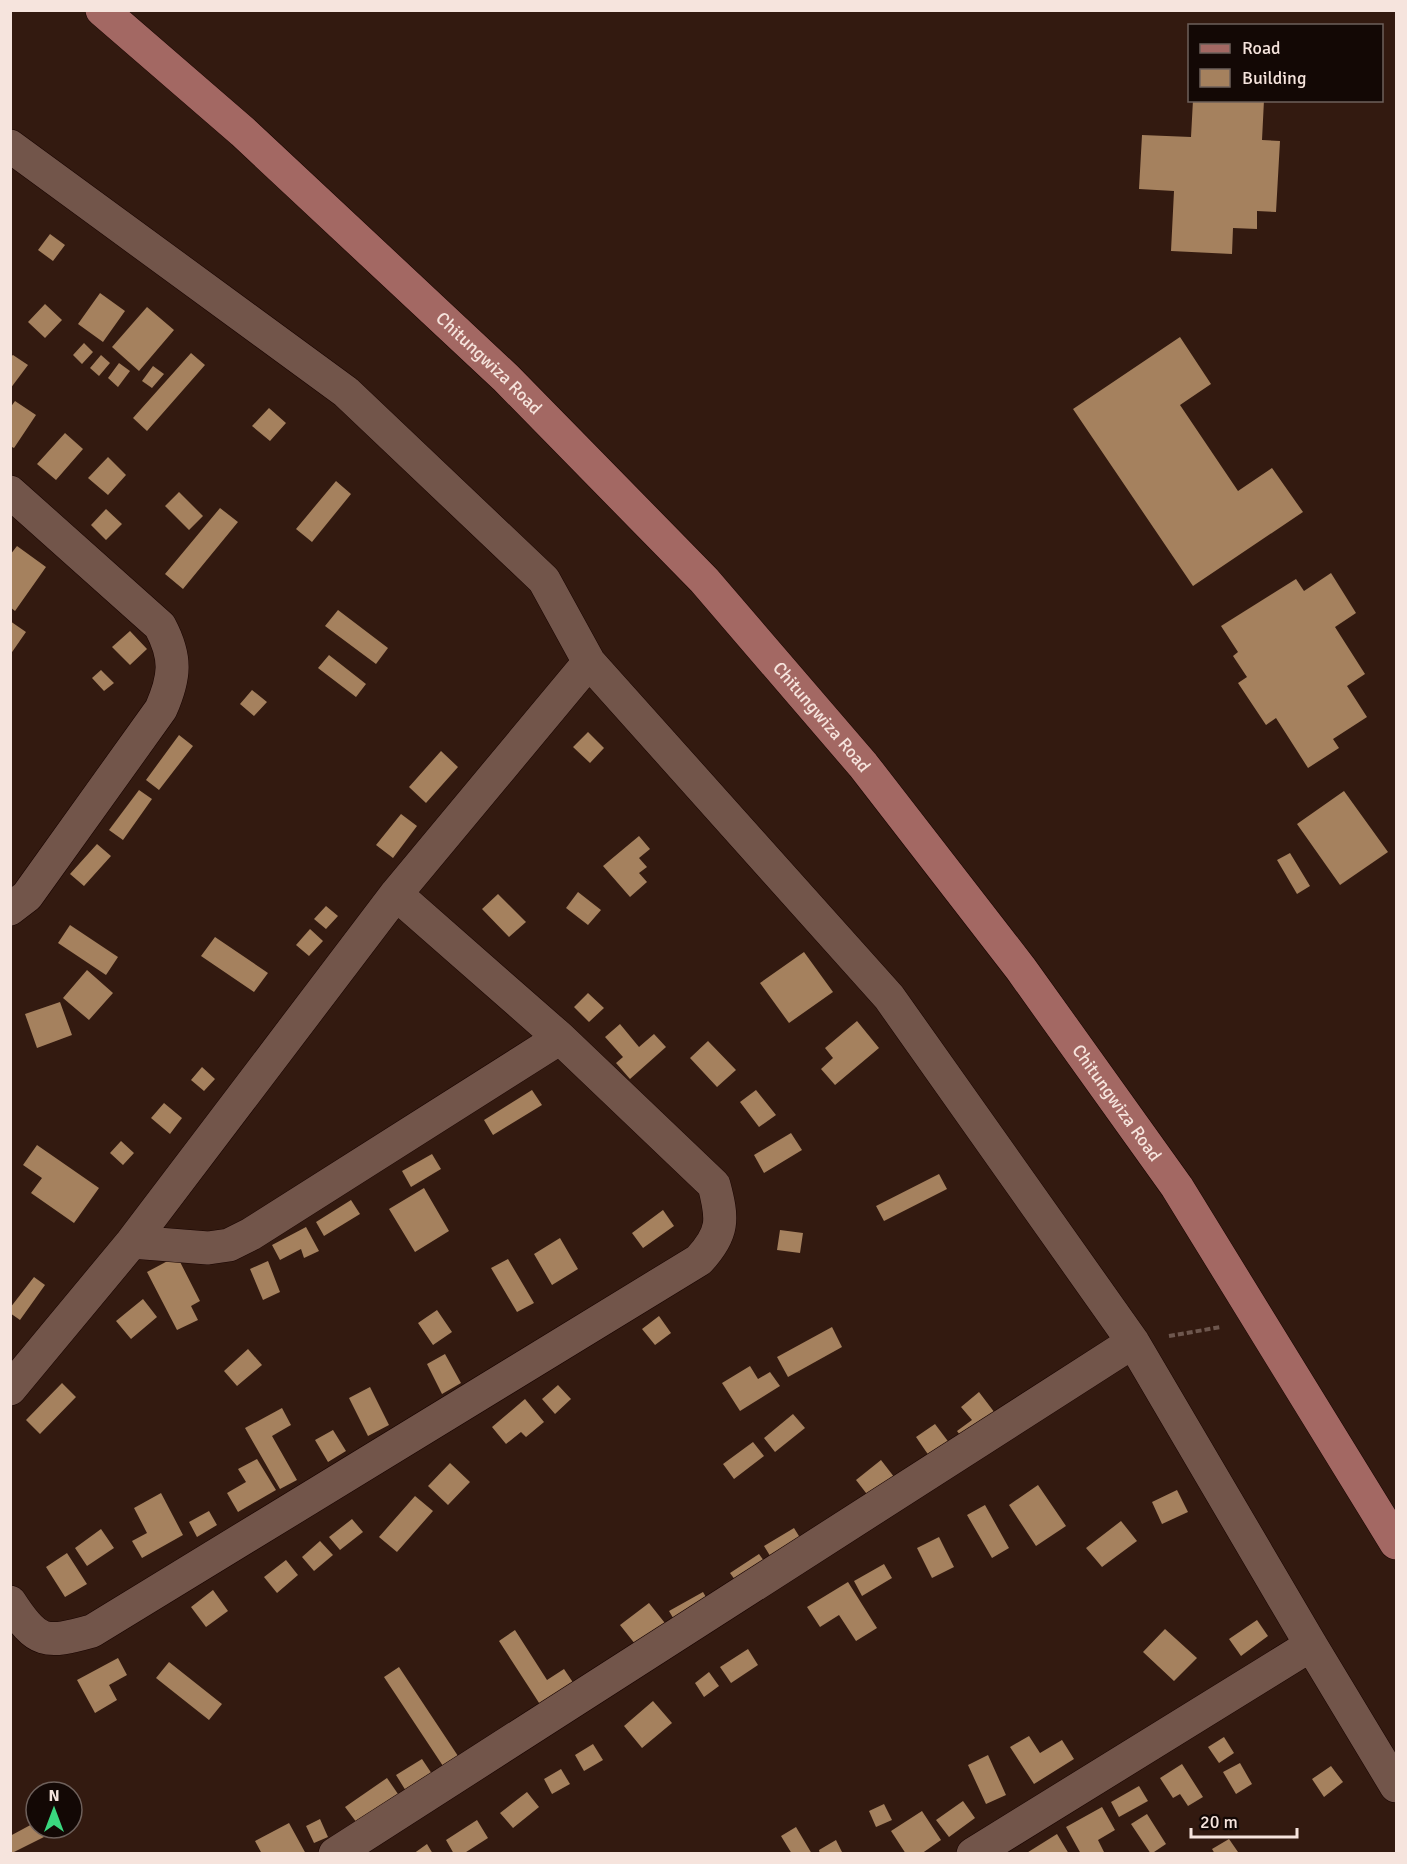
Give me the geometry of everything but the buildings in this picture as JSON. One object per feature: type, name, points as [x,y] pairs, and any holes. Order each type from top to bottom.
[{"type":"main road","name":"Chitungwiza Road","points":[[102,10],[243,132],[498,369],[704,580],[863,765],[1021,969],[1177,1187],[1396,1543]]},
{"type":"street","points":[[10,146],[346,392],[544,580],[589,662],[889,997],[1133,1342],[1396,1786]]},
{"type":"street","points":[[10,492],[160,626],[170,645],[173,661],[170,689],[161,709],[27,896],[10,909]]},
{"type":"street","points":[[10,1389],[132,1242],[396,894],[589,662]]},
{"type":"street","points":[[10,1602],[24,1623],[36,1635],[54,1640],[92,1631],[699,1260],[712,1246],[721,1212],[714,1185],[560,1038],[396,894]]},
{"type":"street","points":[[132,1242],[208,1248],[229,1245],[251,1234],[560,1038]]},
{"type":"street","points":[[335,1854],[1133,1342]]},
{"type":"street","points":[[973,1854],[1311,1645]]},
{"type":"path","points":[[1133,1342],[1260,1321]]}]
